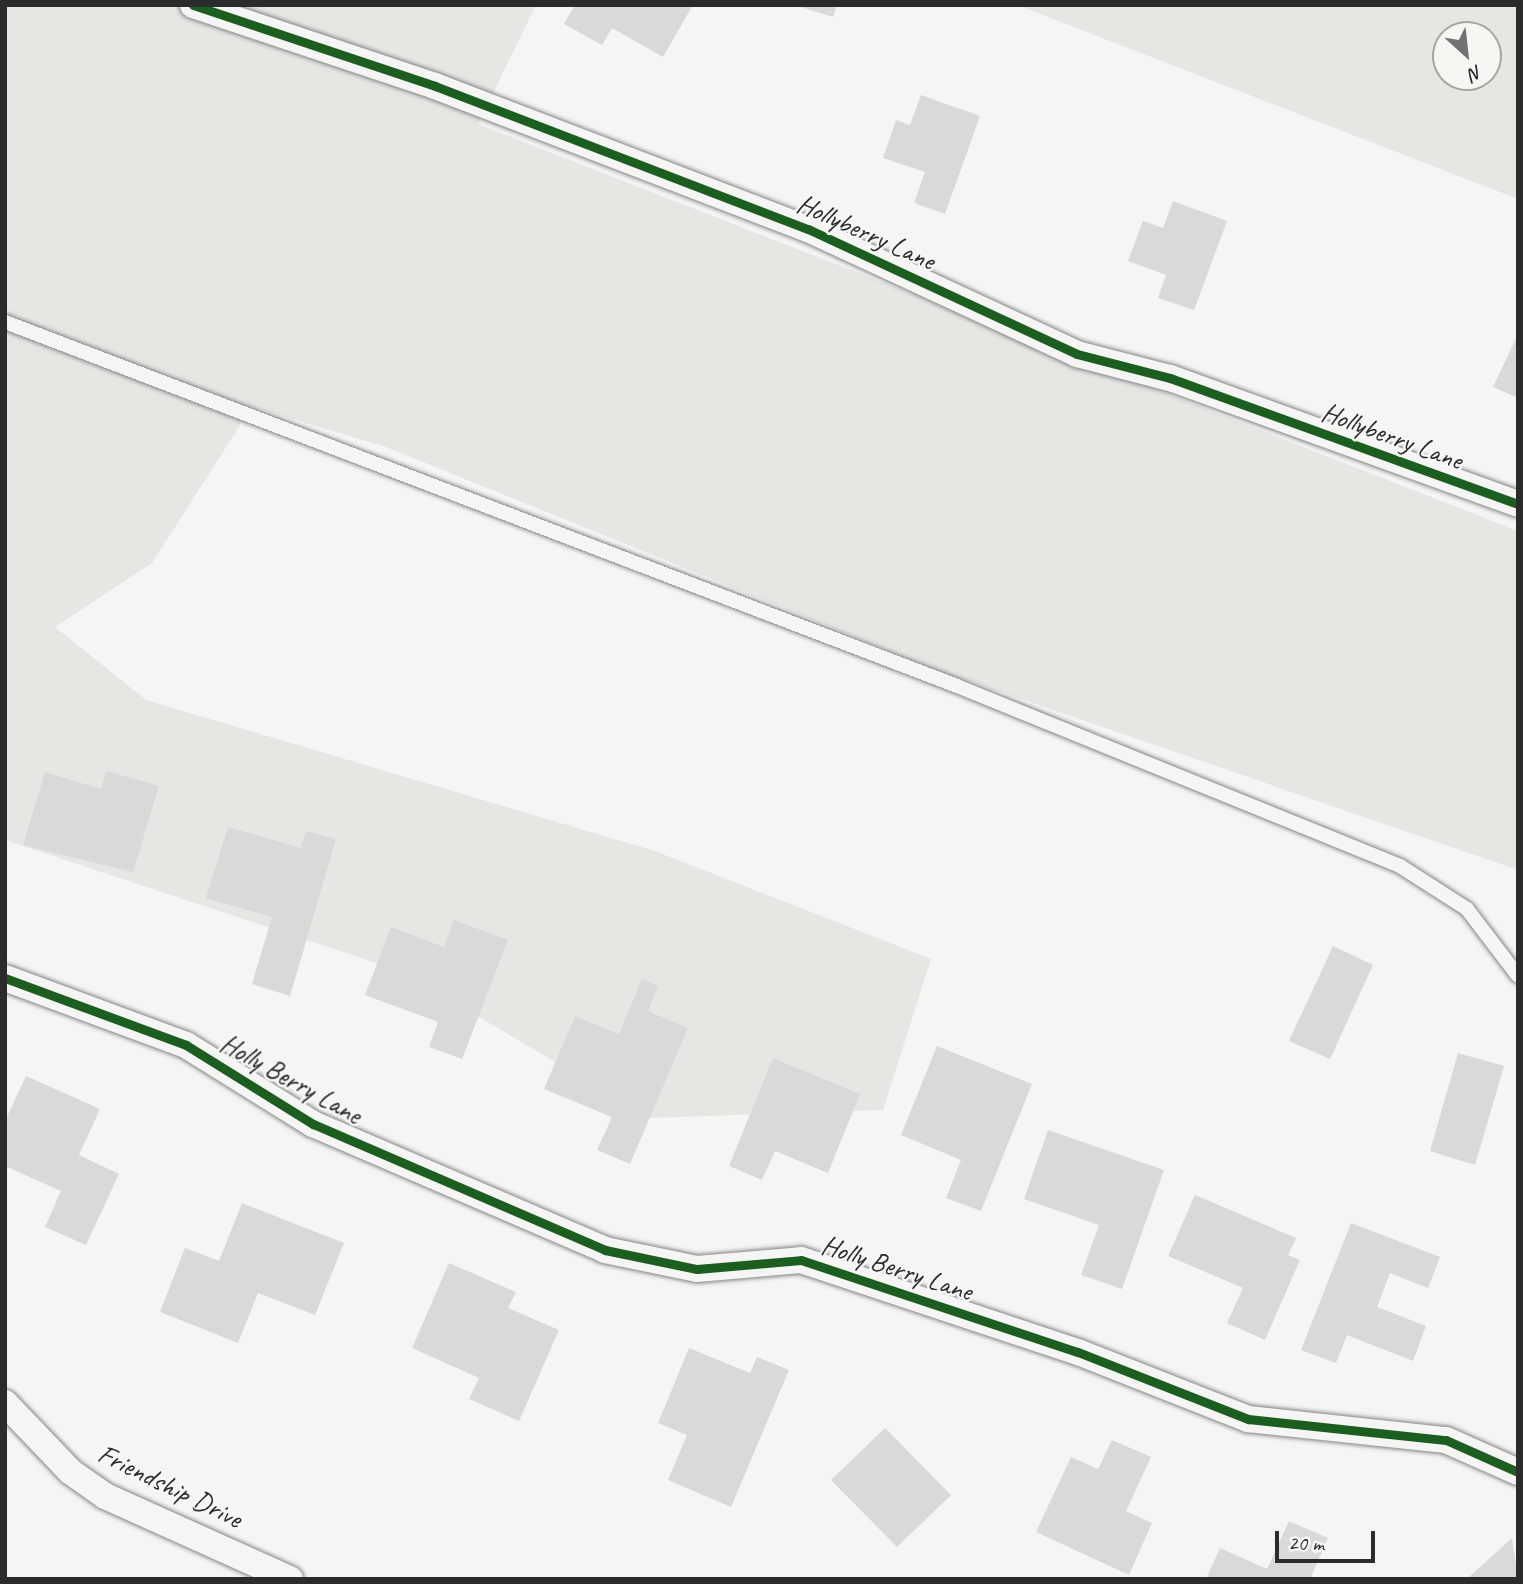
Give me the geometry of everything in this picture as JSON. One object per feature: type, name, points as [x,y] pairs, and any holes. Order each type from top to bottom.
[{"type":"street","name":"Hollyberry Lane","points":[[193,5],[435,86],[808,229],[1077,355],[1170,378],[1518,504]]},
{"type":"street","name":"Holly Berry Lane","points":[[5,978],[186,1045],[313,1124],[605,1250],[698,1269],[801,1260],[1078,1352],[1248,1419],[1446,1440],[1518,1472]]},
{"type":"street","name":"Friendship Drive","points":[[5,1403],[71,1472],[105,1496],[290,1579]]},
{"type":"lane","points":[[5,321],[957,686],[1400,866],[1467,909],[1518,976]]},
{"type":"shaded area","points":[[5,5],[536,5],[478,124],[1518,531],[1518,870],[934,669],[386,447],[246,405],[239,427],[152,563],[55,627],[146,700],[655,851],[931,959],[883,1110],[650,1118],[403,972],[5,840]]},
{"type":"shaded area","points":[[1017,5],[1518,5],[1518,199]]},
{"type":"building","points":[[575,5],[693,5],[663,57],[612,28],[602,45],[564,24]]},
{"type":"building","points":[[794,5],[837,5],[833,17]]},
{"type":"building","points":[[921,95],[980,116],[945,214],[914,203],[925,172],[883,158],[896,120],[910,125]]},
{"type":"building","points":[[1173,201],[1227,221],[1194,310],[1158,298],[1166,275],[1128,261],[1143,221],[1163,228]]},
{"type":"building","points":[[1518,334],[1518,398],[1493,387]]},
{"type":"building","points":[[106,771],[159,786],[133,872],[23,845],[45,772],[101,789]]},
{"type":"building","points":[[228,827],[301,848],[306,831],[336,839],[290,996],[252,984],[272,917],[206,898]]},
{"type":"building","points":[[454,920],[508,940],[462,1059],[429,1047],[438,1022],[365,995],[391,927],[444,947]]},
{"type":"building","points":[[1333,946],[1373,965],[1330,1059],[1289,1041]]},
{"type":"building","points":[[642,979],[658,986],[648,1011],[688,1028],[630,1164],[597,1150],[612,1117],[544,1089],[575,1016],[619,1034]]},
{"type":"building","points":[[937,1046],[1032,1084],[981,1211],[946,1198],[961,1160],[901,1135]]},
{"type":"building","points":[[1458,1053],[1504,1066],[1475,1165],[1430,1151]]},
{"type":"building","points":[[773,1058],[860,1094],[828,1173],[775,1151],[762,1180],[729,1166]]},
{"type":"building","points":[[26,1076],[100,1109],[79,1155],[119,1174],[86,1245],[45,1227],[61,1191],[5,1166],[5,1121]]},
{"type":"building","points":[[1048,1130],[1164,1170],[1122,1289],[1081,1275],[1099,1225],[1024,1199]]},
{"type":"building","points":[[1195,1195],[1296,1238],[1288,1255],[1300,1260],[1265,1340],[1227,1323],[1243,1288],[1168,1256]]},
{"type":"building","points":[[242,1203],[344,1243],[315,1315],[258,1293],[238,1343],[160,1312],[185,1248],[219,1261]]},
{"type":"building","points":[[1351,1223],[1440,1257],[1428,1288],[1390,1273],[1377,1307],[1426,1326],[1413,1361],[1347,1335],[1336,1363],[1301,1350]]},
{"type":"building","points":[[449,1263],[516,1292],[508,1308],[559,1330],[519,1421],[469,1399],[479,1378],[412,1348]]},
{"type":"building","points":[[689,1348],[750,1373],[757,1357],[789,1370],[731,1507],[668,1480],[687,1435],[658,1423]]},
{"type":"building","points":[[885,1428],[951,1495],[897,1547],[831,1480]]},
{"type":"building","points":[[1112,1440],[1151,1457],[1126,1511],[1152,1523],[1129,1575],[1036,1532],[1071,1457],[1098,1469]]},
{"type":"building","points":[[1289,1521],[1328,1538],[1310,1579],[1206,1579],[1220,1548],[1267,1569]]},
{"type":"building","points":[[1512,1538],[1518,1579],[1467,1579]]},
{"type":"cycle path","points":[[193,5],[435,86],[808,229],[1077,354],[1170,378],[1518,504]]},
{"type":"cycle path","points":[[5,978],[186,1045],[313,1124],[605,1250],[697,1269],[801,1260],[1078,1352],[1248,1419],[1446,1440],[1518,1472]]}]
